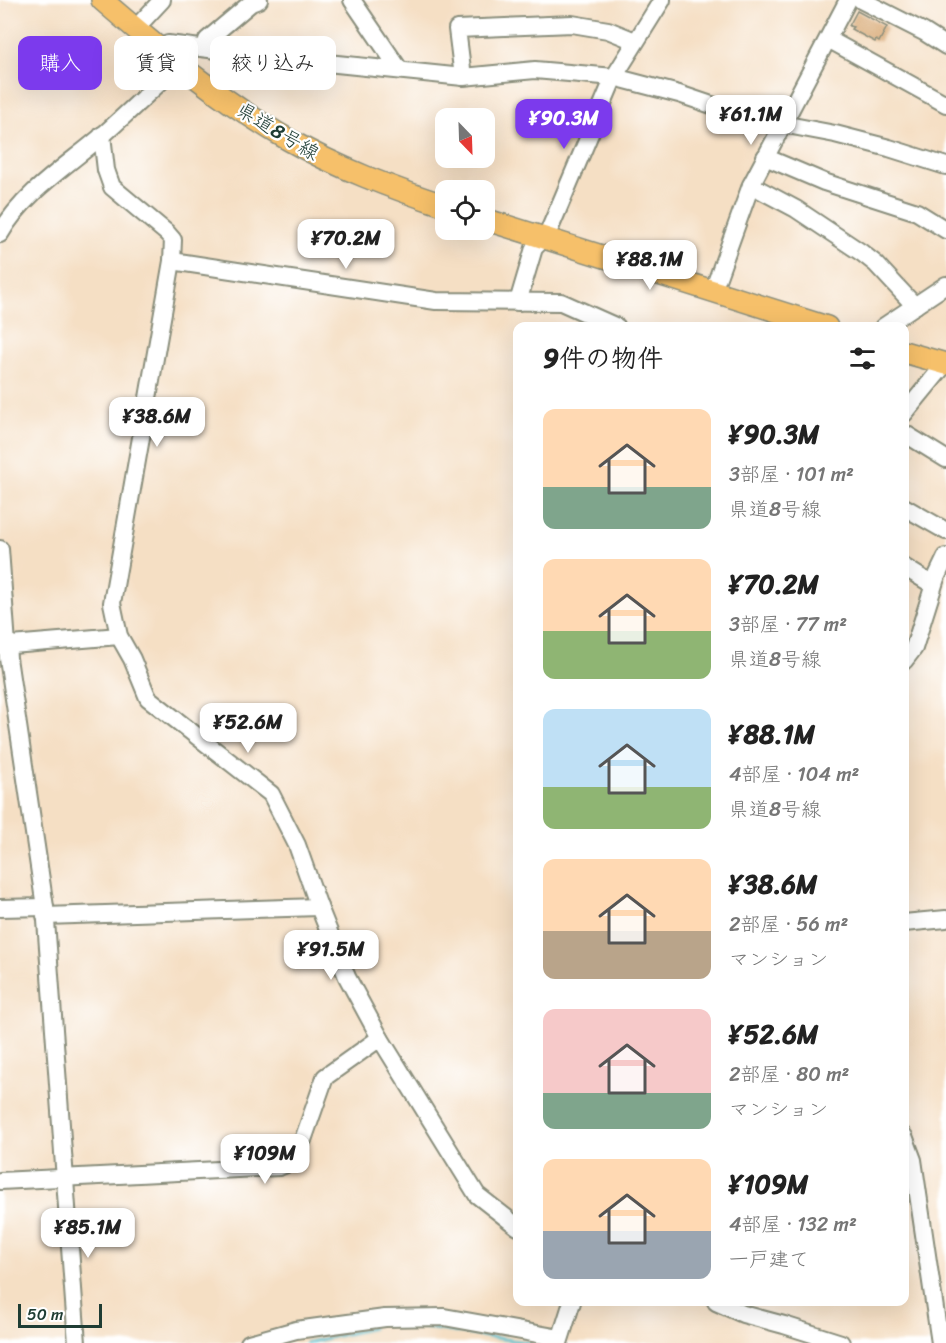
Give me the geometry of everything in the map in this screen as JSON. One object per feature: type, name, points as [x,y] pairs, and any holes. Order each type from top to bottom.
[{"type":"main road","name":"県道8号線","points":[[102,0],[144,36]]},
{"type":"main road","name":"県道8号線","points":[[198,79],[290,141],[356,174],[435,202]]},
{"type":"main road","points":[[495,222],[810,322]]},
{"type":"main road","points":[[909,353],[946,364]]},
{"type":"street","points":[[135,28],[162,0]]},
{"type":"street","points":[[206,47],[207,39],[251,3],[259,0]]},
{"type":"street","points":[[352,0],[399,69]]},
{"type":"street","points":[[518,302],[534,248],[544,238],[614,77],[662,0]]},
{"type":"street","points":[[713,291],[751,185],[848,0]]},
{"type":"street","points":[[861,0],[924,32],[946,46]]},
{"type":"street","points":[[463,77],[457,29],[572,24],[608,30],[635,42]]},
{"type":"street","points":[[828,39],[946,104]]},
{"type":"street","points":[[198,46],[298,60],[463,77],[535,70],[614,77],[679,94],[750,118],[856,140],[946,166]]},
{"type":"street","points":[[0,234],[11,215],[46,181],[102,135],[151,90]]},
{"type":"street","points":[[102,135],[106,170],[112,187],[173,240],[172,261],[112,603],[119,636],[132,659],[148,698],[271,794],[297,844],[347,977],[380,1038],[477,1195],[513,1223]]},
{"type":"street","points":[[765,157],[824,182],[911,210],[946,230]]},
{"type":"street","points":[[751,185],[796,209],[862,253],[876,264],[915,306]]},
{"type":"street","points":[[172,261],[436,301],[561,302],[606,322]]},
{"type":"street","points":[[891,322],[946,285]]},
{"type":"street","points":[[909,408],[946,364]]},
{"type":"street","points":[[909,436],[946,459]]},
{"type":"street","points":[[909,510],[946,531]]},
{"type":"street","points":[[0,549],[3,646],[45,912],[77,1343]]},
{"type":"street","points":[[909,654],[914,648],[933,585],[946,557]]},
{"type":"street","points":[[909,570],[933,585]]},
{"type":"street","points":[[3,646],[119,636]]},
{"type":"street","points":[[0,908],[45,912],[319,907]]},
{"type":"street","points":[[909,923],[946,919]]},
{"type":"street","points":[[0,1181],[279,1167],[296,1160],[325,1077],[380,1038]]},
{"type":"street","points":[[909,1149],[913,1160],[940,1343]]},
{"type":"street","points":[[249,1343],[296,1330],[385,1318],[444,1317],[559,1340],[571,1306]]},
{"type":"street","points":[[725,1306],[743,1314],[784,1324],[841,1343]]},
{"type":"building","points":[[857,11],[887,27],[879,42],[851,29],[853,27],[849,26]]},
{"type":"waterway","points":[[414,1326],[531,1343]]},
{"type":"waterway","points":[[306,1343],[372,1328]]}]
